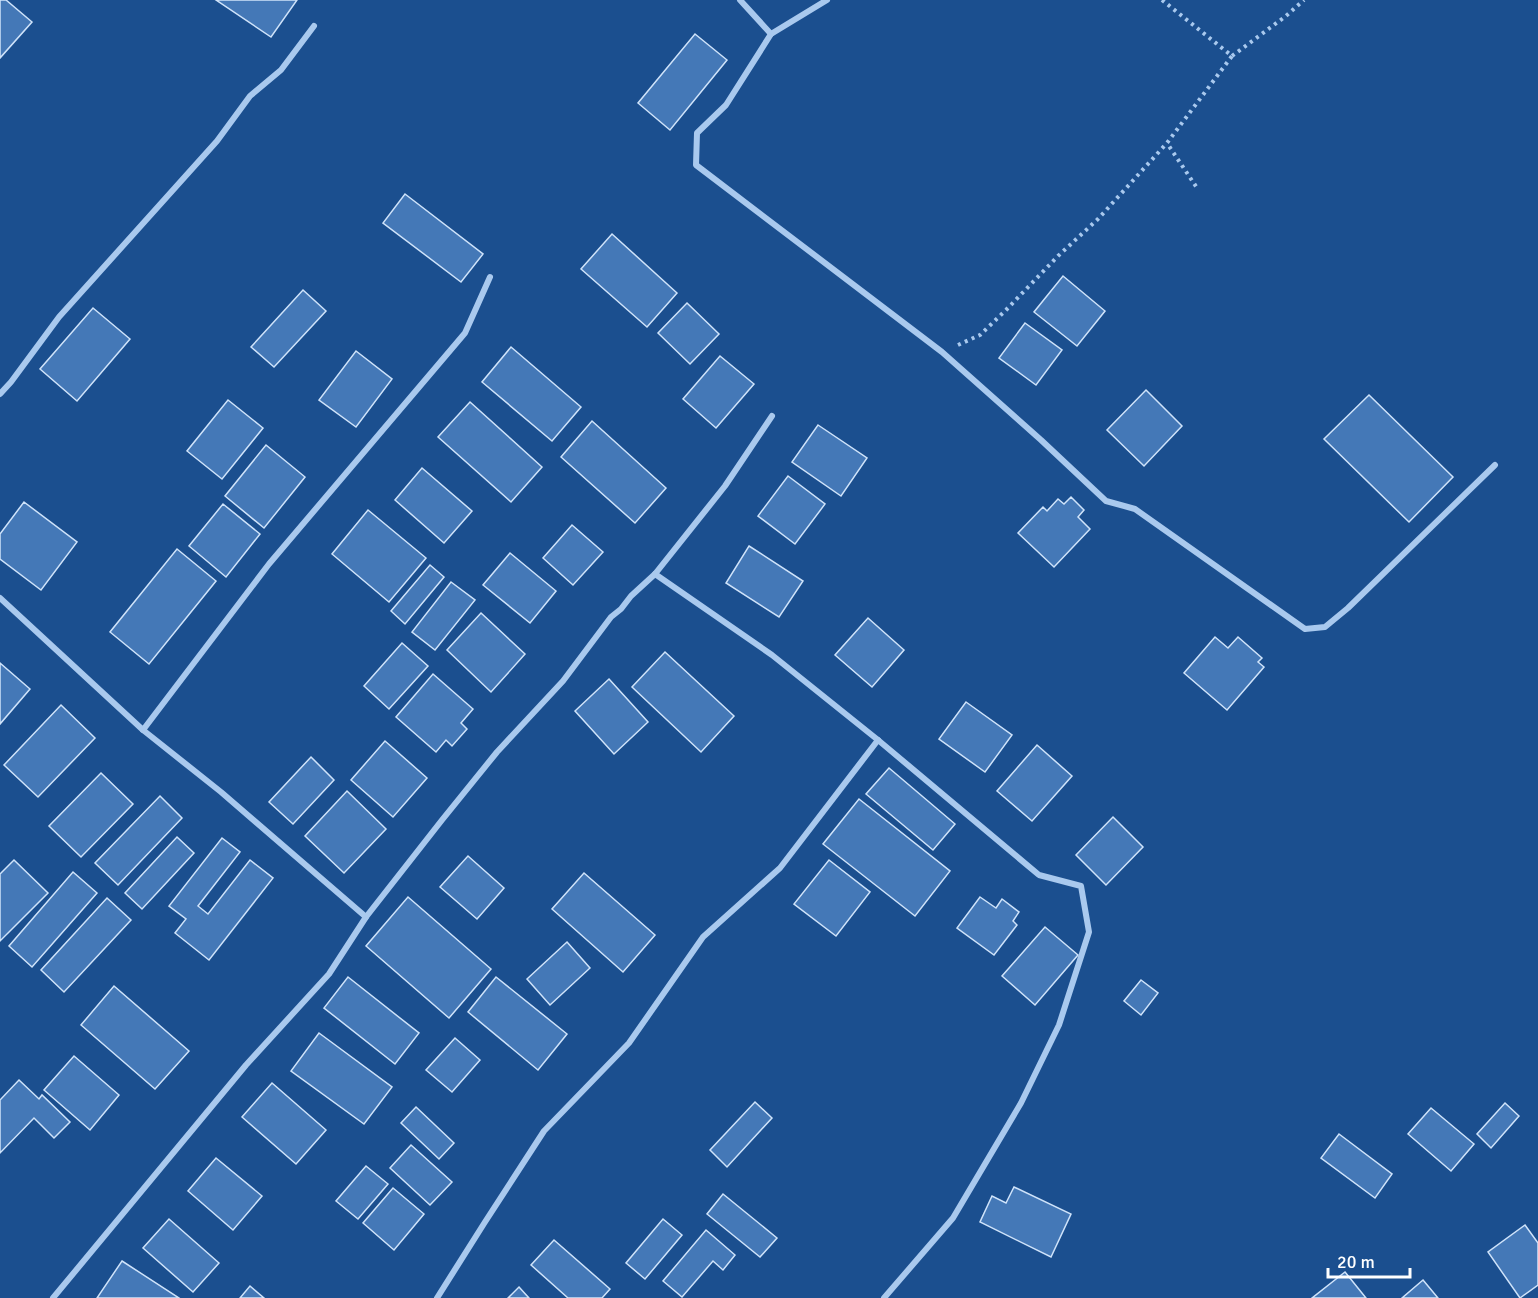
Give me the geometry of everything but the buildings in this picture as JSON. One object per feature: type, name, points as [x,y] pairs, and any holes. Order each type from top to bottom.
[{"type":"street","points":[[740,0],[771,34]]},
{"type":"street","points":[[826,0],[771,34],[726,105],[697,134],[696,165],[942,352],[1106,501],[1135,509],[1305,629],[1325,627],[1348,608],[1495,465]]},
{"type":"street","points":[[0,394],[59,317],[217,141],[250,96],[281,70],[314,26]]},
{"type":"street","points":[[143,730],[269,564],[465,333],[490,277]]},
{"type":"street","points":[[53,1298],[246,1065],[329,974],[366,917],[497,752],[563,681],[611,617],[655,574],[725,486],[771,416]]},
{"type":"street","points":[[655,574],[772,655],[878,740],[1039,875],[1081,886],[1089,932],[1059,1025],[1021,1103],[954,1218],[884,1298]]},
{"type":"street","points":[[0,598],[143,730],[221,792],[366,917]]},
{"type":"street","points":[[437,1298],[544,1131],[629,1043],[703,937],[780,868],[878,740]]},
{"type":"path","points":[[1162,0],[1232,57]]},
{"type":"path","points":[[942,352],[980,335],[1098,219],[1167,143],[1232,57],[1304,0]]},
{"type":"path","points":[[1167,143],[1197,188]]}]
